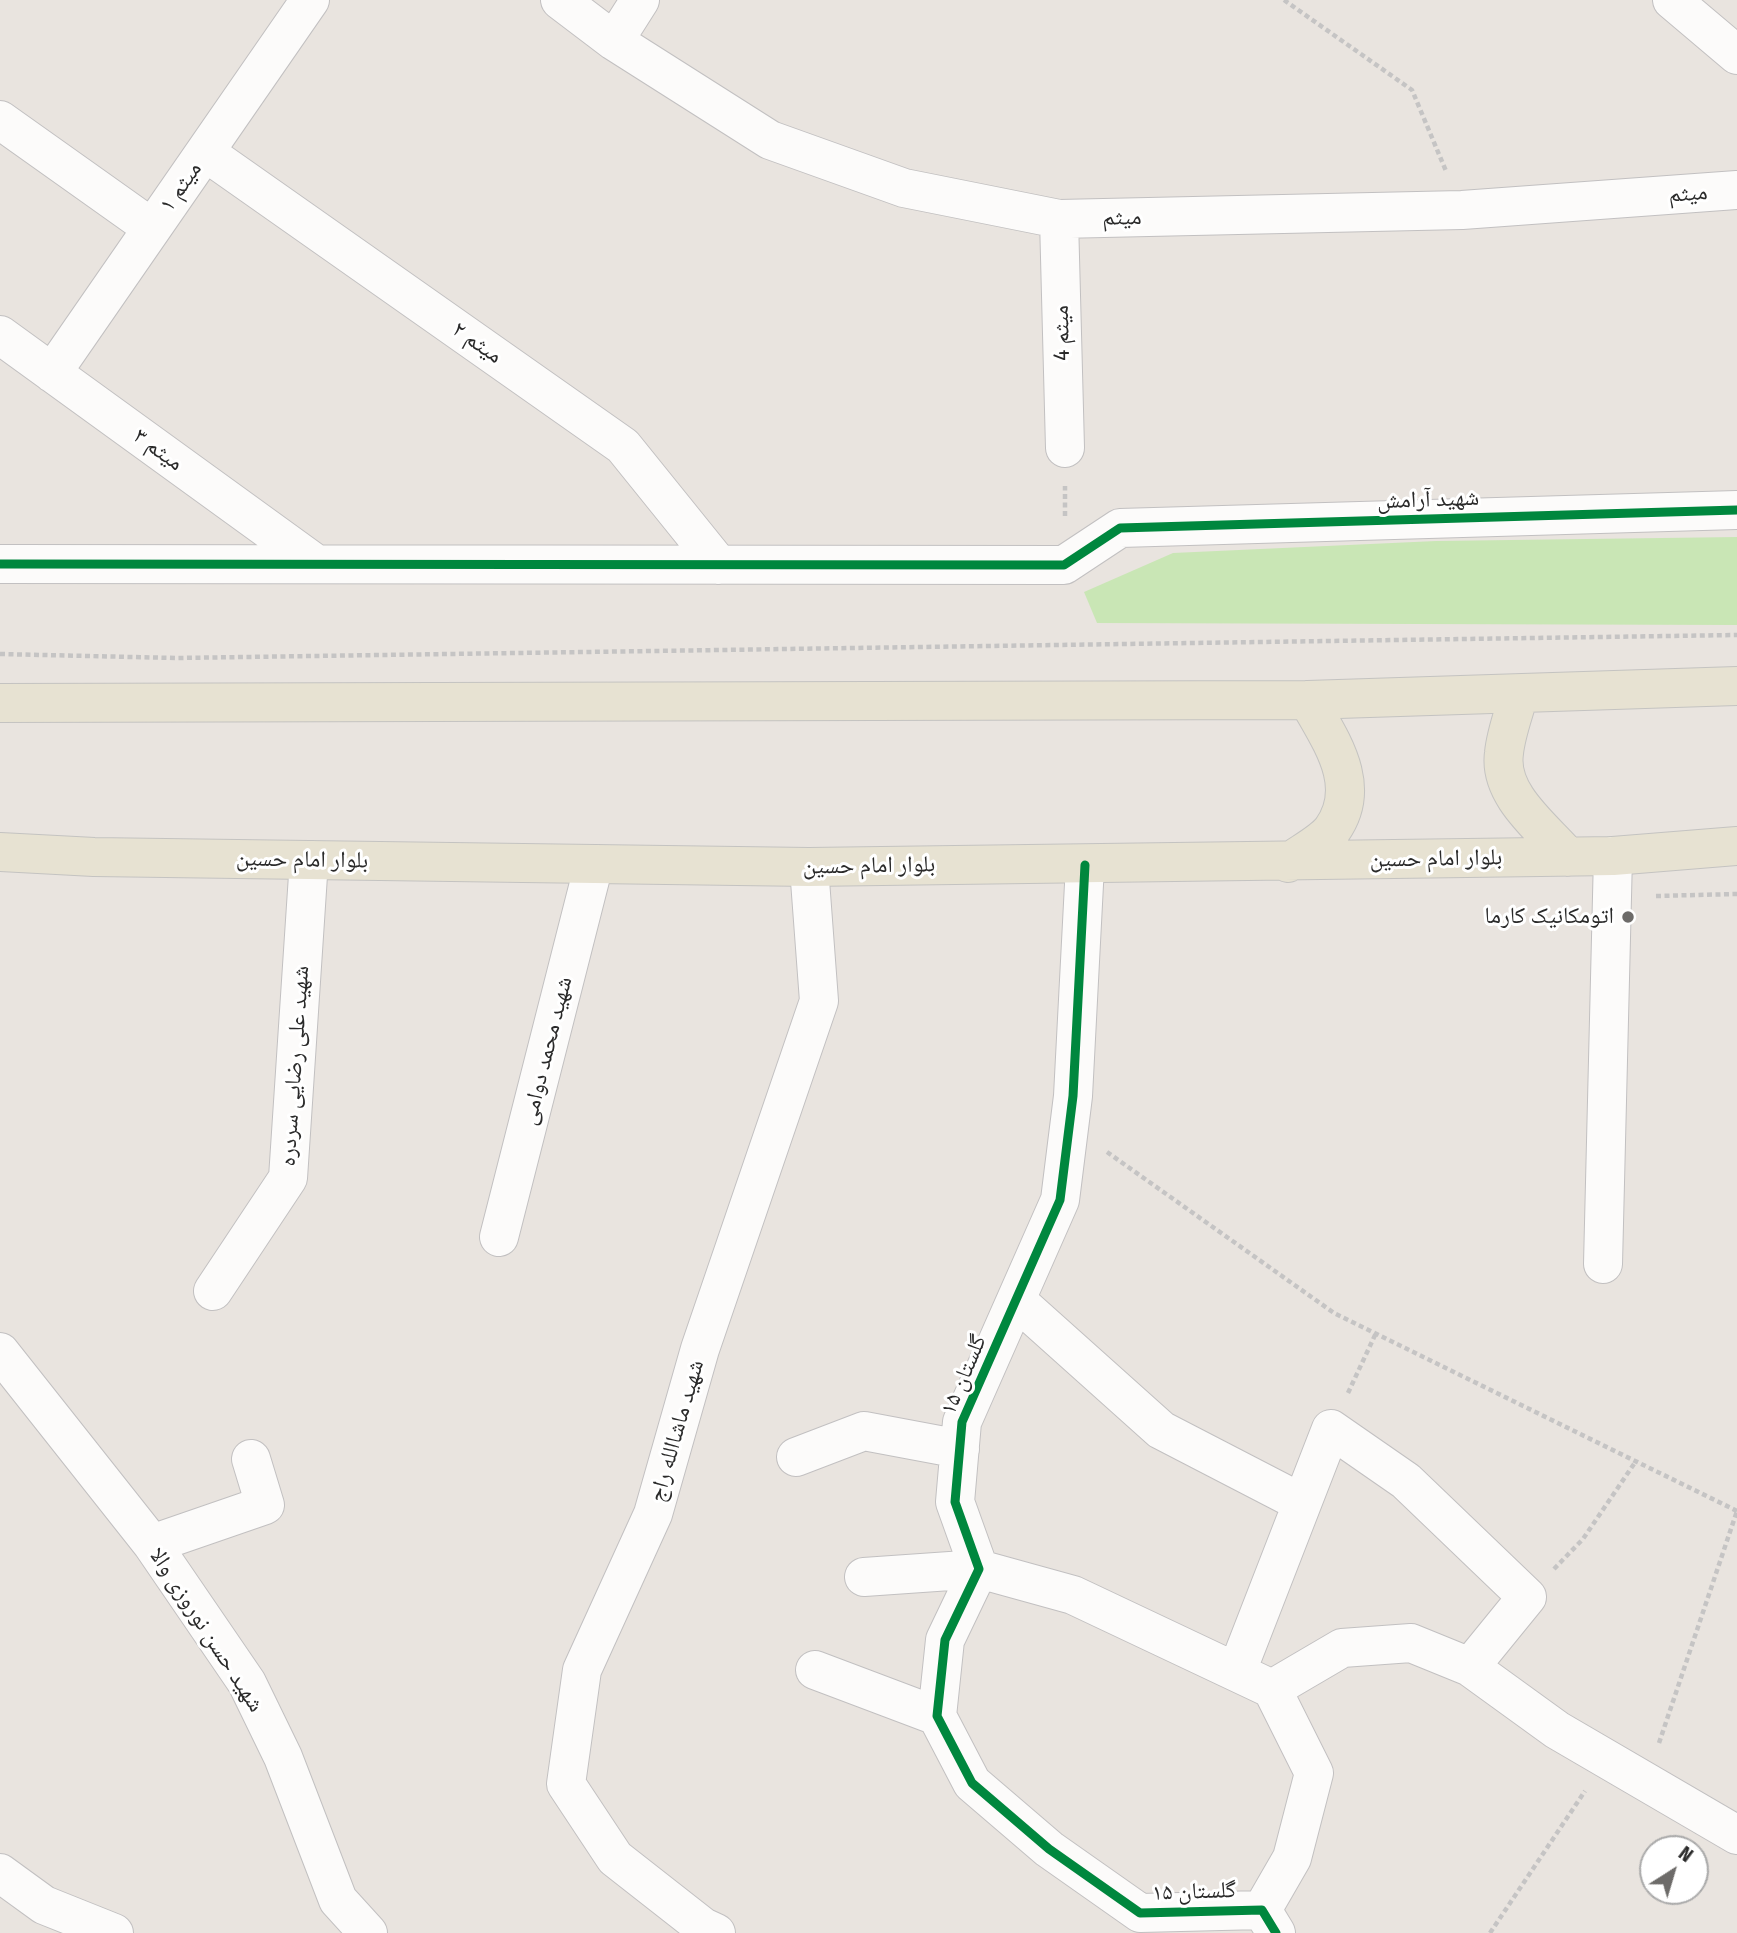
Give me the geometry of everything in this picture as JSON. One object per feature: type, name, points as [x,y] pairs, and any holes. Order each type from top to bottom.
[{"type":"main road","points":[[0,704],[1308,700],[1737,686]]},
{"type":"main road","points":[[1519,694],[1503,753],[1503,774],[1511,793],[1568,856]]},
{"type":"main road","points":[[1288,863],[1331,832],[1342,810],[1346,780],[1341,758],[1308,700]]},
{"type":"main road","name":"بلوار امام حسین","points":[[0,852],[309,860],[809,867],[1288,863],[1613,856],[1737,846]]},
{"type":"street","name":"میثم ۱","points":[[52,373],[310,0]]},
{"type":"street","name":"میثم","points":[[560,0],[614,41],[770,140],[904,188],[1059,219],[1462,210],[1737,190]]},
{"type":"street","points":[[614,41],[640,0]]},
{"type":"street","points":[[1672,0],[1732,38]]},
{"type":"street","points":[[0,120],[152,228]]},
{"type":"street","name":"میثم ۲","points":[[205,152],[623,446],[719,565]]},
{"type":"street","name":"میثم 4","points":[[1059,219],[1065,447]]},
{"type":"street","name":"میثم ۳","points":[[0,335],[316,564]]},
{"type":"street","name":"شهید آرامش","points":[[1064,565],[1120,528],[1737,510]]},
{"type":"street","points":[[0,564],[1064,565]]},
{"type":"street","points":[[1603,1264],[1613,856]]},
{"type":"street","name":"شهید علی رضایی سردره","points":[[213,1291],[288,1178],[309,860]]},
{"type":"street","name":"شهید محمد دوامی","points":[[499,1237],[594,864]]},
{"type":"street","name":"گلستان ۱۵","points":[[979,1569],[955,1502],[962,1422],[1060,1200],[1069,1125],[1085,865]]},
{"type":"street","name":"شهید ماشاالله راج","points":[[716,1933],[703,1927],[615,1858],[566,1784],[582,1670],[653,1514],[700,1349],[819,1001],[809,867]]},
{"type":"street","points":[[1017,1301],[1161,1430],[1302,1503]]},
{"type":"street","name":"شهید حسن نوروزی والا","points":[[0,1352],[152,1544],[247,1683],[283,1757],[332,1916],[368,1933]]},
{"type":"street","points":[[1237,1671],[1331,1429],[1406,1481],[1527,1597],[1470,1667]]},
{"type":"street","points":[[796,1457],[864,1431],[960,1449]]},
{"type":"street","points":[[152,1544],[265,1505],[251,1459]]},
{"type":"street","points":[[815,1670],[937,1716],[945,1640],[979,1569]]},
{"type":"street","points":[[864,1577],[979,1569],[1073,1595],[1272,1689],[1314,1773],[1292,1857],[1269,1921]]},
{"type":"street","points":[[1272,1689],[1342,1648],[1411,1643],[1470,1667],[1557,1730],[1737,1835]]},
{"type":"street","name":"گلستان ۱۵","points":[[937,1716],[972,1783],[1049,1849],[1140,1913],[1180,1922],[1269,1921]]},
{"type":"street","points":[[0,1873],[44,1905],[114,1933]]},
{"type":"path","points":[[1284,0],[1412,90],[1462,210]]},
{"type":"path","points":[[1064,565],[1065,447]]},
{"type":"path","points":[[0,654],[176,658],[1737,635]]},
{"type":"path","points":[[1069,1125],[1334,1313],[1737,1511],[1645,1783]]},
{"type":"path","points":[[1331,1429],[1376,1334]]},
{"type":"path","points":[[1527,1597],[1583,1539],[1636,1461]]},
{"type":"path","points":[[1490,1933],[1606,1759]]},
{"type":"green space","points":[[1737,537],[1737,625],[1097,623],[1084,592],[1173,553],[1436,541]]},
{"type":"cycle path","points":[[0,564],[1064,565],[1120,528],[1737,510]]},
{"type":"cycle path","points":[[1085,865],[1073,1096],[1060,1200],[962,1422],[955,1502],[979,1569],[945,1640],[937,1716],[972,1783],[1049,1849],[1140,1913],[1262,1910],[1276,1933]]},
{"type":"place","name":"اتومکانیک کارما","points":[[1628,917]]}]
